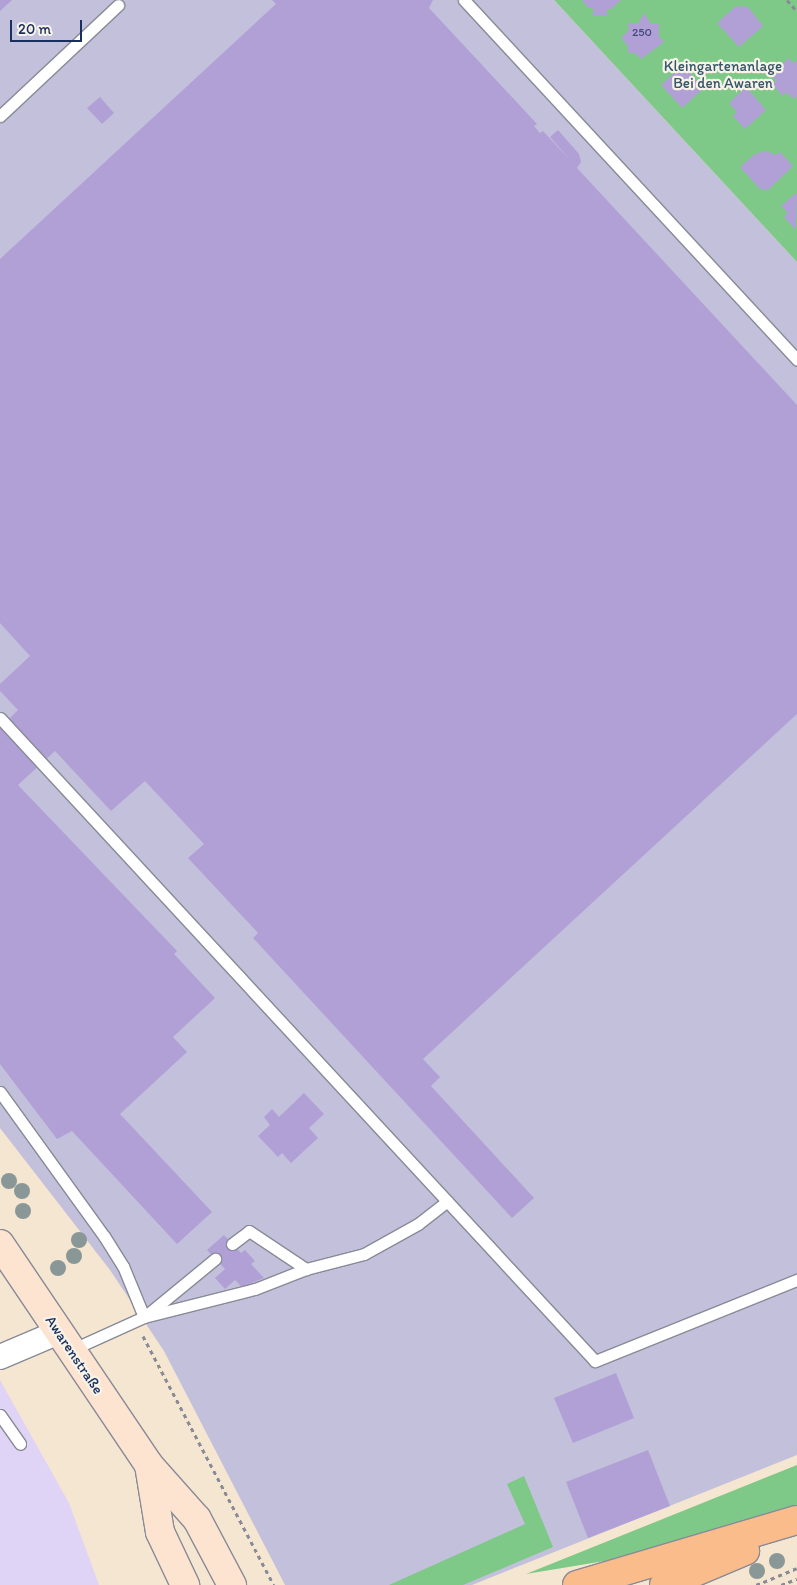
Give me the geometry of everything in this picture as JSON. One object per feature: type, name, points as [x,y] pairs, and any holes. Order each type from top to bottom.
[{"type":"main road","points":[[577,1585],[797,1520]]},
{"type":"main road","points":[[664,1585],[797,1529]]},
{"type":"street","name":"Awarenstraße","points":[[0,1244],[149,1465],[197,1519],[232,1585]]},
{"type":"street","points":[[0,1357],[65,1341]]},
{"type":"street","name":"Awarenstraße","points":[[149,1465],[160,1532],[185,1585]]},
{"type":"lane","points":[[464,0],[797,360]]},
{"type":"lane","points":[[0,116],[118,5]]},
{"type":"lane","points":[[0,718],[595,1361],[797,1280]]},
{"type":"lane","points":[[0,1092],[104,1236],[123,1266],[139,1318]]},
{"type":"lane","points":[[65,1341],[139,1318],[254,1289],[306,1269],[364,1254],[390,1242],[447,1201]]},
{"type":"lane","points":[[232,1244],[249,1231],[306,1269]]},
{"type":"lane","points":[[139,1318],[215,1258]]},
{"type":"lane","points":[[0,1415],[20,1444]]},
{"type":"path","points":[[787,0],[797,11]]},
{"type":"path","points":[[139,1318],[274,1585]]},
{"type":"path","points":[[756,1585],[797,1568]]},
{"type":"path","points":[[781,1585],[797,1579]]},
{"type":"shaded area","points":[[0,0],[554,0],[797,262],[797,1455],[472,1585],[285,1585],[164,1351],[110,1270],[0,1128]]},
{"type":"shaded area","points":[[0,1380],[69,1503],[99,1585],[0,1585]]},
{"type":"green space","name":"Kleingartenanlage Bei den Awaren","points":[[554,0],[797,0],[797,262]]},
{"type":"green space","points":[[797,1465],[797,1508],[653,1553],[526,1574]]},
{"type":"green space","points":[[524,1476],[553,1547],[463,1585],[389,1585],[525,1524],[507,1484]]},
{"type":"building","points":[[0,0],[12,0],[0,11]]},
{"type":"building","points":[[272,0],[433,0],[429,8],[537,124],[534,126],[540,133],[543,131],[571,161],[550,137],[558,130],[579,154],[581,162],[577,168],[797,405],[797,714],[423,1059],[440,1077],[431,1086],[534,1198],[512,1218],[253,938],[258,933],[188,858],[204,844],[145,781],[111,811],[55,751],[18,785],[177,951],[174,954],[215,998],[173,1037],[187,1052],[120,1114],[212,1212],[177,1244],[72,1131],[57,1139],[0,1064],[0,728],[18,710],[0,691],[0,684],[30,656],[0,623],[0,259],[276,4]]},
{"type":"building","points":[[582,0],[621,0],[611,9],[607,9],[607,15],[593,15],[593,8],[588,8]]},
{"type":"building","points":[[736,6],[748,7],[763,26],[739,47],[717,23]]},
{"type":"building","points":[[644,13],[651,24],[659,24],[659,37],[664,42],[641,59],[635,53],[628,53],[628,46],[621,38],[629,30],[628,23],[638,24]]},
{"type":"building","points":[[789,58],[793,63],[797,61],[797,96],[793,99],[787,92],[783,96],[772,84],[776,81],[771,75]]},
{"type":"building","points":[[683,65],[704,88],[682,108],[661,85]]},
{"type":"building","points":[[746,87],[766,110],[745,129],[733,116],[737,112],[729,103]]},
{"type":"building","points":[[100,97],[114,113],[102,124],[87,108]]},
{"type":"building","points":[[766,151],[776,155],[780,152],[793,166],[768,190],[760,189],[740,167],[755,154]]},
{"type":"building","points":[[796,193],[796,230],[784,217],[788,213],[781,206]]},
{"type":"building","points":[[304,1093],[324,1114],[309,1128],[318,1138],[291,1163],[282,1153],[278,1157],[258,1136],[270,1125],[264,1117],[272,1109],[279,1117]]},
{"type":"building","points":[[224,1235],[241,1253],[245,1250],[255,1261],[251,1264],[264,1278],[242,1287],[235,1280],[225,1289],[215,1278],[225,1269],[207,1250]]},
{"type":"building","points":[[616,1373],[634,1418],[573,1443],[554,1398]]},
{"type":"building","points":[[648,1450],[670,1506],[588,1538],[566,1482]]}]
